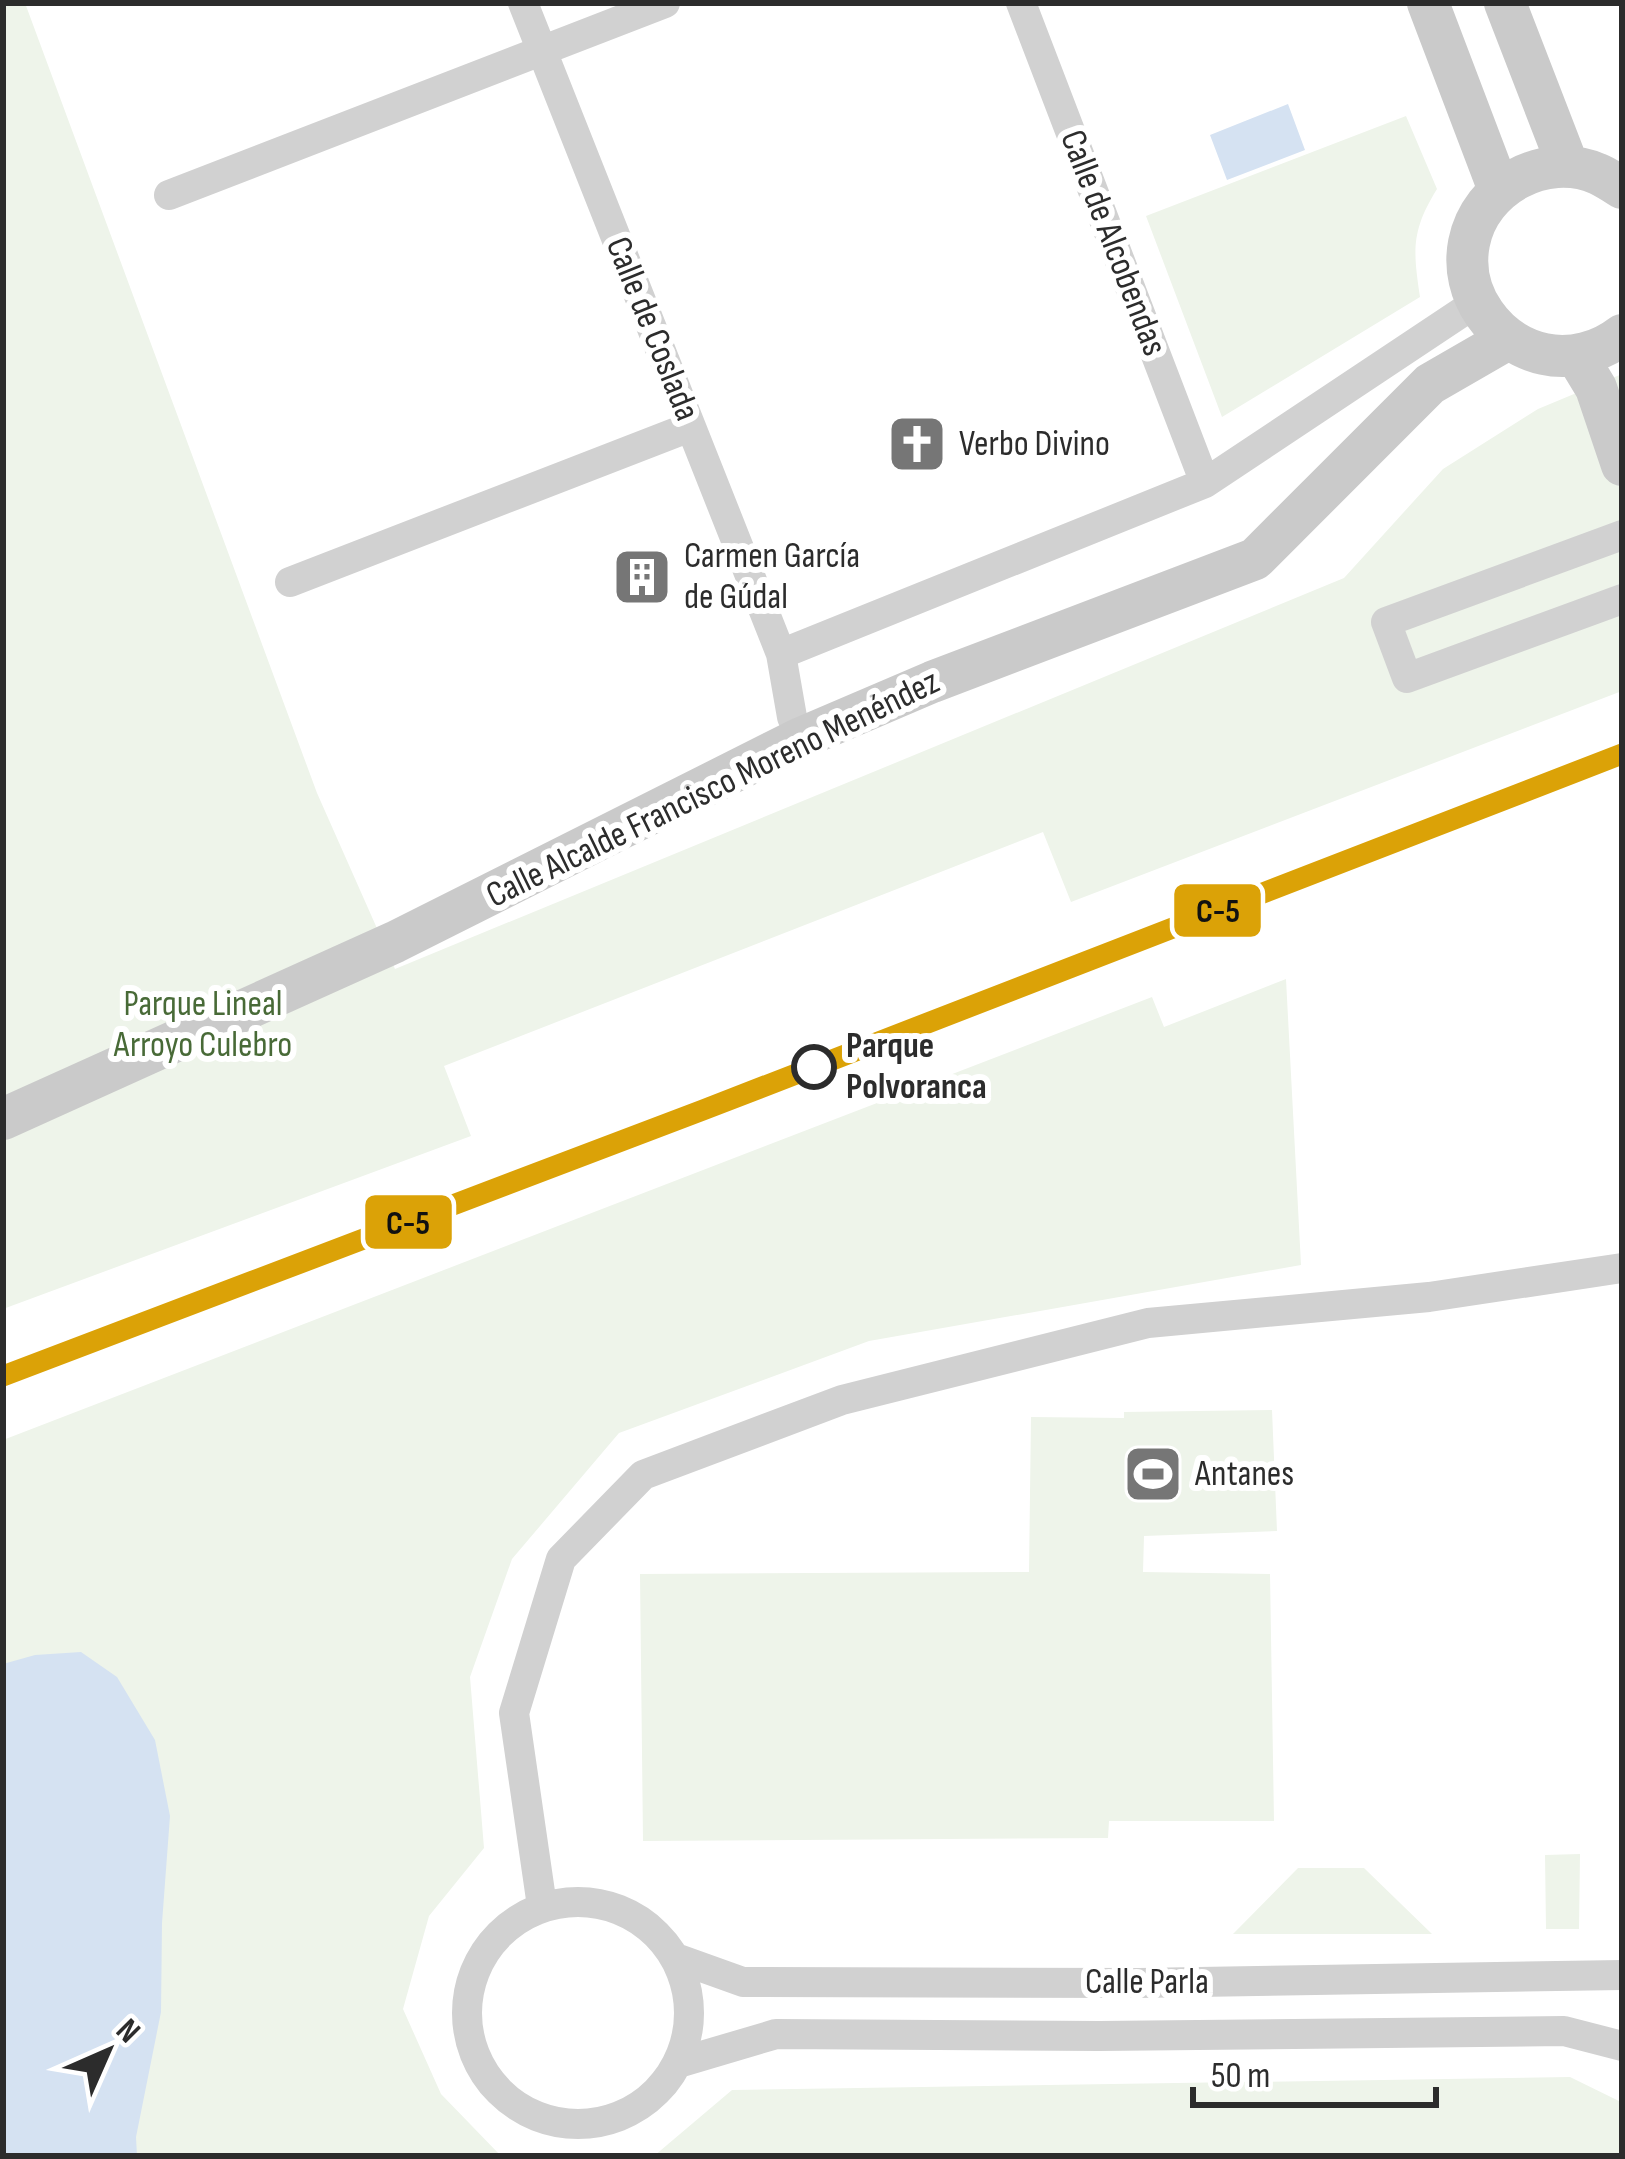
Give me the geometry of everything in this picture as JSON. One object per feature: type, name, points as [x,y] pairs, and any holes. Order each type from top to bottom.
[{"type":"street","name":"Calle de Coslada","points":[[523,3],[781,654],[792,717],[801,738]]},
{"type":"street","points":[[169,195],[665,3]]},
{"type":"street","name":"Calle de Alcobendas","points":[[1021,3],[1205,483]]},
{"type":"street","points":[[1428,3],[1499,190]]},
{"type":"street","points":[[1504,3],[1568,166]]},
{"type":"street","points":[[1622,188],[1598,174],[1568,166],[1520,176],[1499,190],[1480,214],[1469,243],[1468,272],[1477,302],[1490,322],[1529,350],[1576,356],[1598,350],[1622,335]]},
{"type":"street","points":[[781,654],[1205,483],[1477,302]]},
{"type":"street","name":"Calle Alcalde Francisco Moreno Menéndez","points":[[3,1119],[395,942],[801,738],[932,682],[1255,559],[1430,384],[1508,339]]},
{"type":"street","points":[[1576,356],[1595,388],[1622,465]]},
{"type":"street","points":[[290,582],[691,427]]},
{"type":"street","points":[[1622,535],[1386,622],[1407,678],[1622,599]]},
{"type":"street","points":[[542,1906],[514,1713],[561,1559],[644,1475],[842,1400],[1148,1322],[1429,1297],[1622,1268]]},
{"type":"street","points":[[580,1900],[618,1908],[651,1928],[676,1958],[688,1992],[689,2028],[678,2063],[658,2091],[631,2112],[599,2123],[564,2124],[528,2113],[497,2091],[476,2060],[466,2024],[468,1986],[483,1952],[509,1924],[542,1906],[580,1900]]},
{"type":"street","name":"Calle Parla","points":[[676,1958],[743,1982],[1139,1983],[1622,1976]]},
{"type":"street","name":"Calle Parla","points":[[678,2063],[776,2034],[1564,2031],[1622,2046]]},
{"type":"street","points":[[564,2124],[564,2156]]},
{"type":"green space","name":"Parque Lineal Arroyo Culebro","points":[[3,3],[25,3],[317,793],[395,969],[1344,578],[1443,469],[1538,409],[1622,374],[1622,691],[1071,902],[1043,832],[444,1066],[471,1136],[3,1309]]},
{"type":"green space","points":[[1406,116],[1437,189],[1416,241],[1420,297],[1222,417],[1146,216]]},
{"type":"green space","points":[[1286,979],[1301,1265],[869,1341],[619,1433],[512,1559],[470,1677],[484,1848],[429,1916],[403,2009],[441,2094],[501,2156],[3,2156],[3,1440],[1152,997],[1164,1027]]},
{"type":"green space","points":[[1272,1410],[1277,1531],[1144,1536],[1143,1572],[1270,1574],[1274,1821],[1109,1821],[1108,1838],[643,1841],[640,1574],[1029,1572],[1031,1417],[1124,1418],[1124,1412]]},
{"type":"green space","points":[[1580,1854],[1579,1929],[1546,1929],[1545,1855]]},
{"type":"green space","points":[[1298,1868],[1364,1868],[1432,1934],[1233,1934]]},
{"type":"green space","points":[[1570,2077],[1621,2102],[1622,2156],[654,2156],[732,2090]]},
{"type":"water","points":[[1288,104],[1305,150],[1227,180],[1210,135]]},
{"type":"water","points":[[81,1652],[117,1677],[155,1740],[170,1816],[161,2012],[136,2137],[137,2156],[3,2156],[3,1664],[35,1655]]},
{"type":"transit line","name":"C-5","points":[[3,1376],[1622,754]]},
{"type":"place","name":"Verbo Divino","points":[[917,444]]},
{"type":"place","name":"Carmen García de Gúdal","points":[[642,577]]},
{"type":"place","name":"Parque Polvoranca","points":[[814,1067]]},
{"type":"place","name":"Antanes","points":[[1153,1474]]}]
